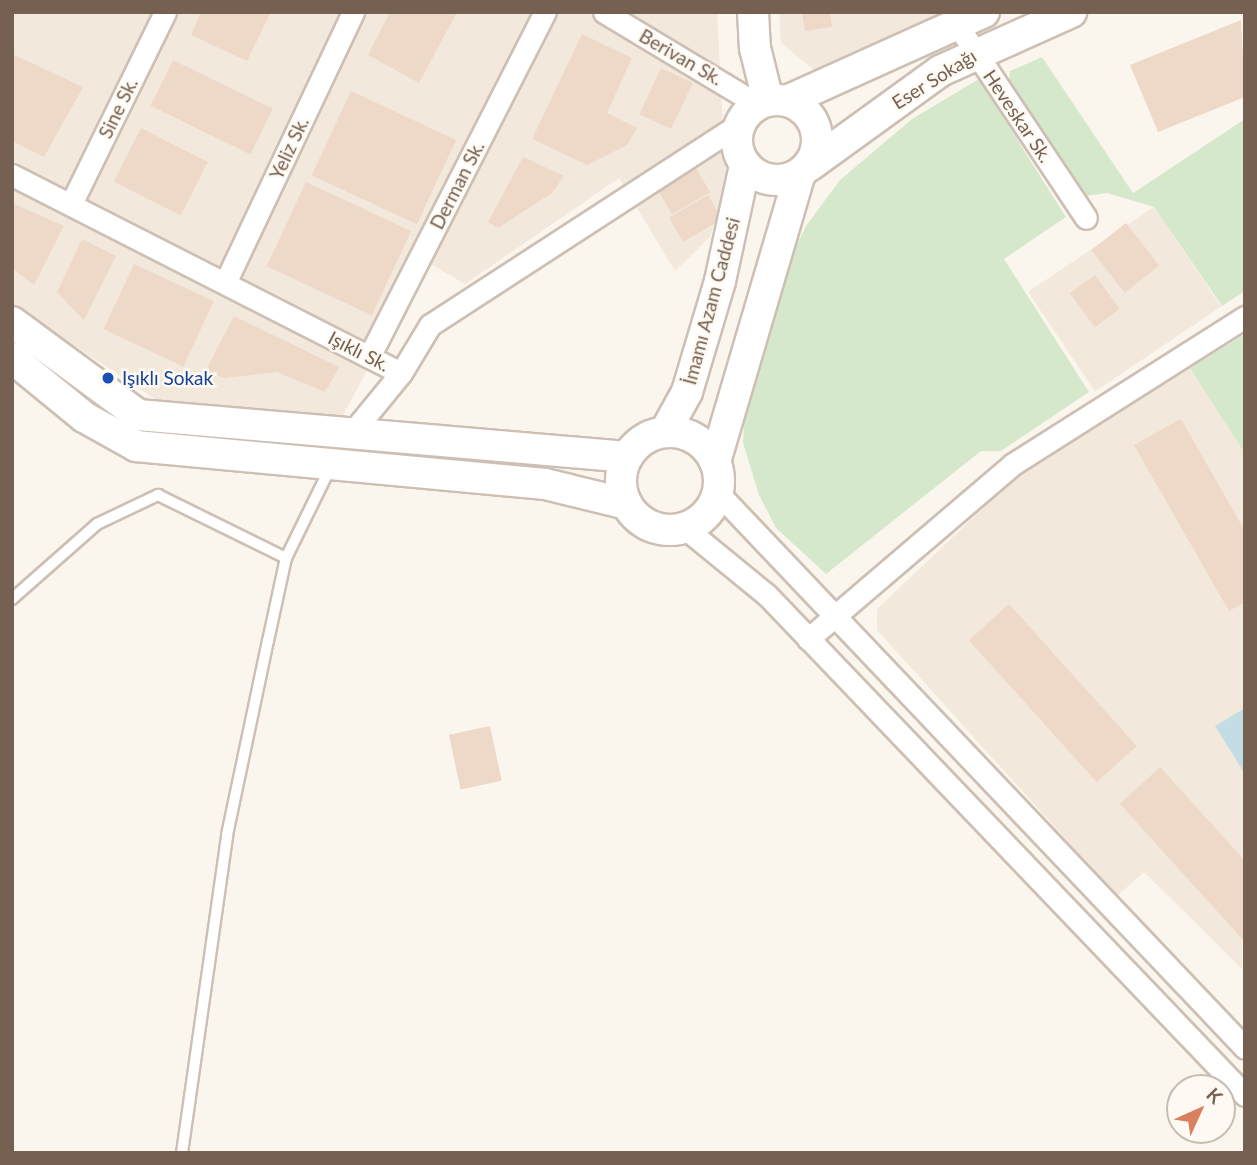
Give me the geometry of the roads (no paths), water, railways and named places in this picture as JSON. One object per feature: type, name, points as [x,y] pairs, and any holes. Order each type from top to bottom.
[{"type":"street","name":"Sine Sk.","points":[[71,204],[165,12]]},
{"type":"street","name":"Yeliz Sk.","points":[[225,283],[353,12]]},
{"type":"street","name":"Derman Sk.","points":[[369,357],[545,12]]},
{"type":"street","name":"Berivan Sk.","points":[[604,12],[763,107]]},
{"type":"street","points":[[753,12],[763,107],[737,145],[746,165],[754,173],[777,181],[804,170]]},
{"type":"street","name":"Eser Sokağı","points":[[763,107],[956,18],[984,12]]},
{"type":"street","name":"Eser Sokağı","points":[[804,170],[900,98],[975,52],[1071,12]]},
{"type":"street","name":"Heveskar Sk.","points":[[956,18],[975,52],[1086,218]]},
{"type":"street","name":"Işıklı Sk.","points":[[12,175],[401,373],[430,325],[763,107]]},
{"type":"street","points":[[12,358],[84,417],[136,446],[333,462],[545,484],[626,504],[645,523],[658,529],[685,528],[705,514],[718,493],[715,461],[804,170],[816,154],[816,127],[810,115],[763,107]]},
{"type":"street","name":"İmamı Azam Caddesi","points":[[665,432],[687,392],[720,281],[746,165]]},
{"type":"street","points":[[808,639],[832,614],[1013,464],[1245,317]]},
{"type":"street","points":[[12,322],[138,415],[627,457]]},
{"type":"street","points":[[333,462],[351,434],[401,373]]},
{"type":"street","points":[[626,504],[622,472],[627,457],[650,436],[665,432],[694,439],[715,461]]},
{"type":"street","points":[[718,493],[1245,1048]]},
{"type":"street","points":[[685,528],[758,586],[1245,1095]]},
{"type":"lane","points":[[182,1153],[227,835],[286,558],[333,462]]},
{"type":"lane","points":[[12,598],[97,524],[158,495],[286,558]]},
{"type":"water","points":[[1245,708],[1245,774],[1215,726]]},
{"type":"place","name":"Işıklı Sokak","points":[[108,378]]}]
